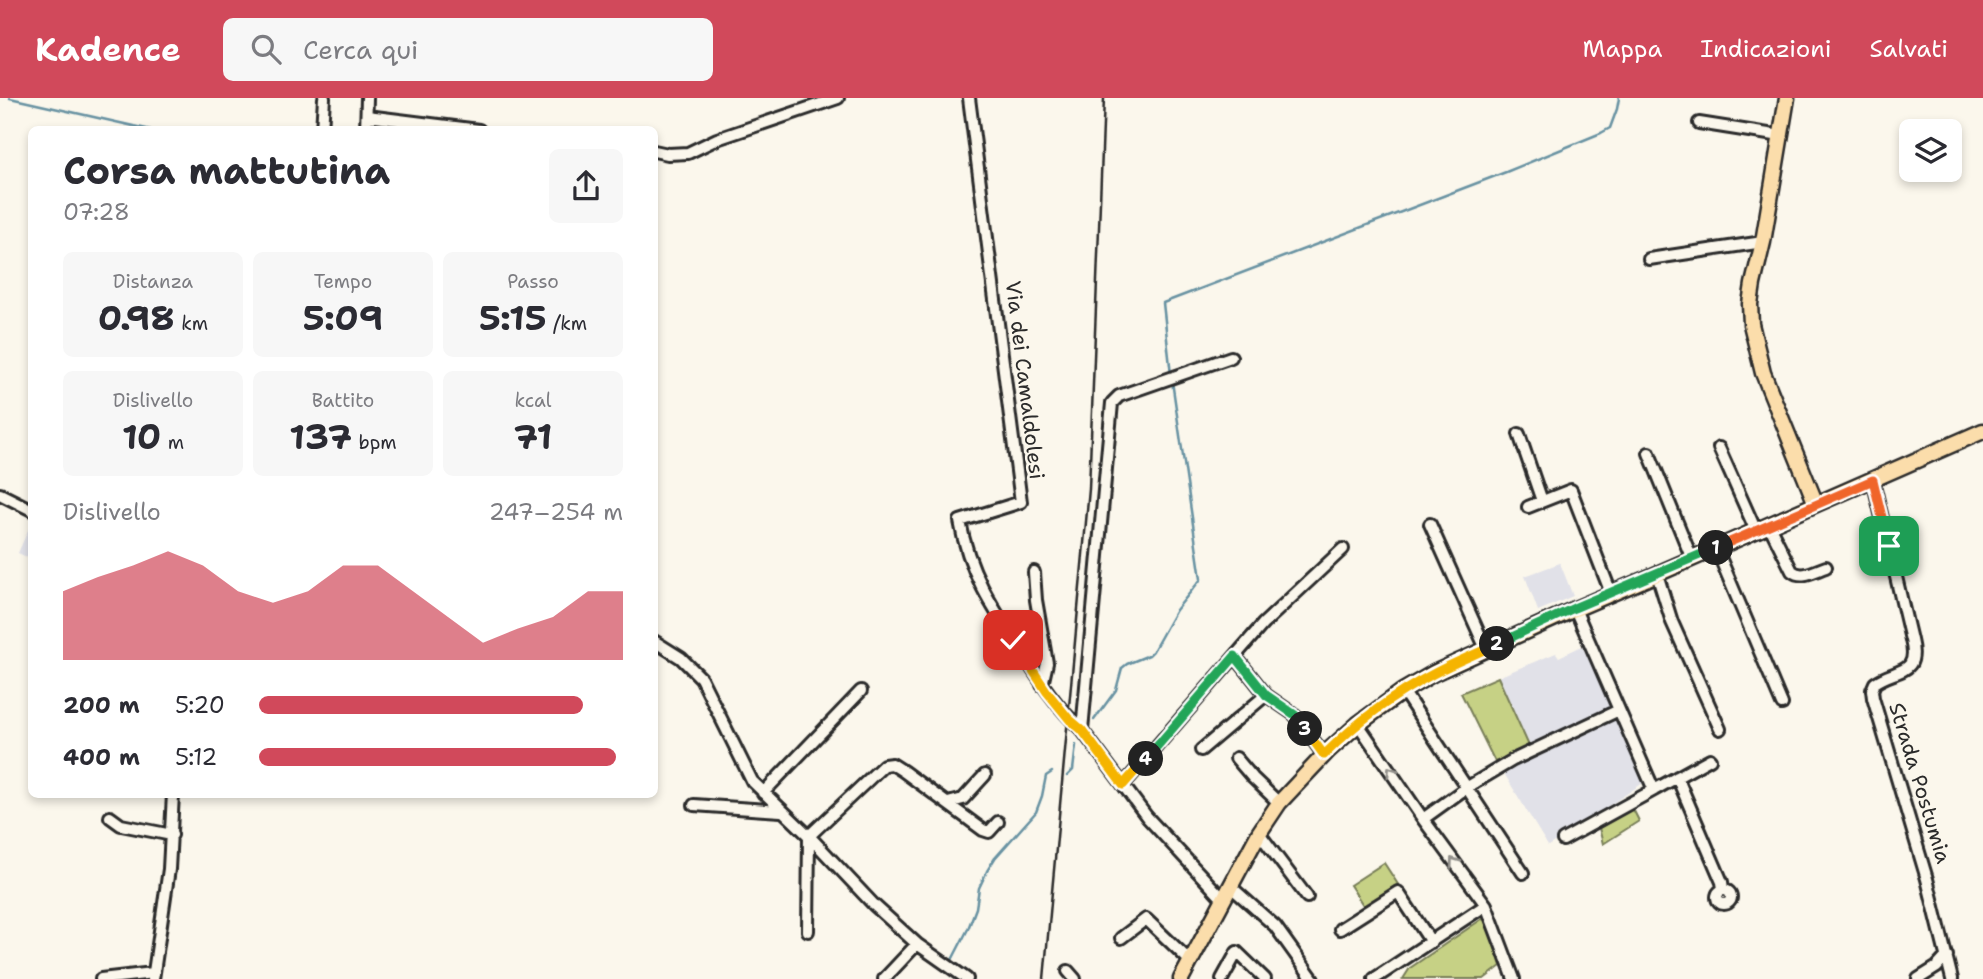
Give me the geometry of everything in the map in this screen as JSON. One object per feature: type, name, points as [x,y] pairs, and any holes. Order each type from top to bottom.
[{"type":"main road","points":[[1787,98],[1763,242],[1753,284],[1751,324],[1763,373],[1816,505]]},
{"type":"main road","points":[[1181,979],[1259,833],[1279,803],[1324,755],[1358,724],[1403,691],[1434,673],[1574,608],[1983,431]]},
{"type":"street","points":[[322,126],[324,98]]},
{"type":"street","points":[[366,126],[367,98]]},
{"type":"street","points":[[658,152],[668,155],[688,153],[717,139],[838,98]]},
{"type":"street","name":"Via dei Camaldolesi","points":[[968,98],[1021,502],[960,520],[963,542],[985,595],[1042,685],[1069,719],[1082,730],[1147,817],[1226,893],[1275,926],[1313,979]]},
{"type":"street","points":[[367,116],[447,126]]},
{"type":"street","points":[[1699,123],[1781,136]]},
{"type":"street","points":[[1649,260],[1763,242]]},
{"type":"street","points":[[1082,730],[1112,403],[1119,396],[1231,357]]},
{"type":"street","points":[[1518,434],[1542,501]]},
{"type":"street","points":[[1719,449],[1763,528],[1791,571],[1801,576],[1826,567]]},
{"type":"street","points":[[1649,453],[1692,559]]},
{"type":"street","name":"Strada Postumia","points":[[1873,480],[1914,650],[1910,665],[1903,671],[1875,683],[1873,698],[1927,879],[1952,979]]},
{"type":"street","points":[[1528,507],[1571,490],[1611,593]]},
{"type":"street","points":[[0,495],[28,508]]},
{"type":"street","points":[[1430,524],[1486,649]]},
{"type":"street","points":[[1716,548],[1782,704]]},
{"type":"street","points":[[1123,785],[1263,624],[1343,549]]},
{"type":"street","points":[[1034,572],[1046,663],[1042,685]]},
{"type":"street","points":[[1657,574],[1672,622],[1720,729]]},
{"type":"street","points":[[1574,608],[1654,790]]},
{"type":"street","points":[[658,644],[681,658],[701,678],[752,781],[763,793],[809,836],[874,905],[917,944],[967,979]]},
{"type":"street","points":[[1235,656],[1266,695],[1295,715],[1324,755]]},
{"type":"street","points":[[763,793],[861,691]]},
{"type":"street","points":[[1403,691],[1523,873]]},
{"type":"street","points":[[1201,750],[1266,695]]},
{"type":"street","points":[[1423,819],[1466,788],[1513,761],[1619,709]]},
{"type":"street","points":[[1358,724],[1486,905],[1514,979]]},
{"type":"street","points":[[1236,758],[1279,803]]},
{"type":"street","points":[[1563,840],[1710,759]]},
{"type":"street","points":[[808,931],[809,836],[884,765],[892,764],[903,771],[984,830],[989,832],[998,822]]},
{"type":"street","points":[[948,803],[962,799],[985,775]]},
{"type":"street","points":[[1677,777],[1723,890]]},
{"type":"street","points":[[101,979],[153,976],[169,869],[173,798]]},
{"type":"street","points":[[694,805],[781,811]]},
{"type":"street","points":[[110,817],[121,825],[172,835]]},
{"type":"street","points":[[1259,833],[1307,897]]},
{"type":"street","points":[[1340,929],[1398,892],[1432,942]]},
{"type":"street","points":[[1374,979],[1486,905]]},
{"type":"street","points":[[1121,939],[1146,919],[1190,961]]},
{"type":"street","points":[[884,979],[917,944]]},
{"type":"street","points":[[1222,979],[1237,952],[1265,979]]},
{"type":"street","points":[[1918,979],[1937,967],[1947,956]]},
{"type":"street","points":[[1392,979],[1405,960]]},
{"type":"shaded area","points":[[28,530],[28,558],[18,553]]},
{"type":"shaded area","points":[[1560,563],[1573,596],[1538,611],[1525,576]]},
{"type":"shaded area","points":[[1582,646],[1611,706],[1529,746],[1498,677],[1556,653],[1559,657]]},
{"type":"shaded area","points":[[1615,716],[1618,717],[1646,773],[1643,783],[1548,846],[1502,770]]},
{"type":"green space","points":[[1498,677],[1529,746],[1495,762],[1461,693]]},
{"type":"green space","points":[[1633,809],[1639,821],[1603,844],[1599,828]]},
{"type":"green space","points":[[1384,863],[1399,886],[1365,908],[1350,885]]},
{"type":"green space","points":[[1482,919],[1486,920],[1501,966],[1484,979],[1403,979],[1410,968]]},
{"type":"waterway","points":[[10,98],[133,126]]},
{"type":"waterway","points":[[1171,375],[1163,303],[1601,133],[1610,128],[1619,98]]},
{"type":"waterway","points":[[1094,720],[1116,690],[1122,668],[1153,651],[1176,610],[1201,579],[1172,381]]},
{"type":"waterway","points":[[1067,776],[1073,770],[1076,745]]},
{"type":"waterway","points":[[952,960],[968,929],[976,908],[979,888],[987,871],[995,858],[1036,812],[1046,776],[1052,772]]},
{"type":"railway","points":[[1044,979],[1089,489],[1104,98]]},
{"type":"route","points":[[1013,640],[1047,692],[1069,719],[1082,730],[1123,785],[1235,656],[1266,695],[1295,715],[1324,755],[1358,724],[1403,691],[1434,673],[1574,608],[1873,480],[1889,546]]}]
